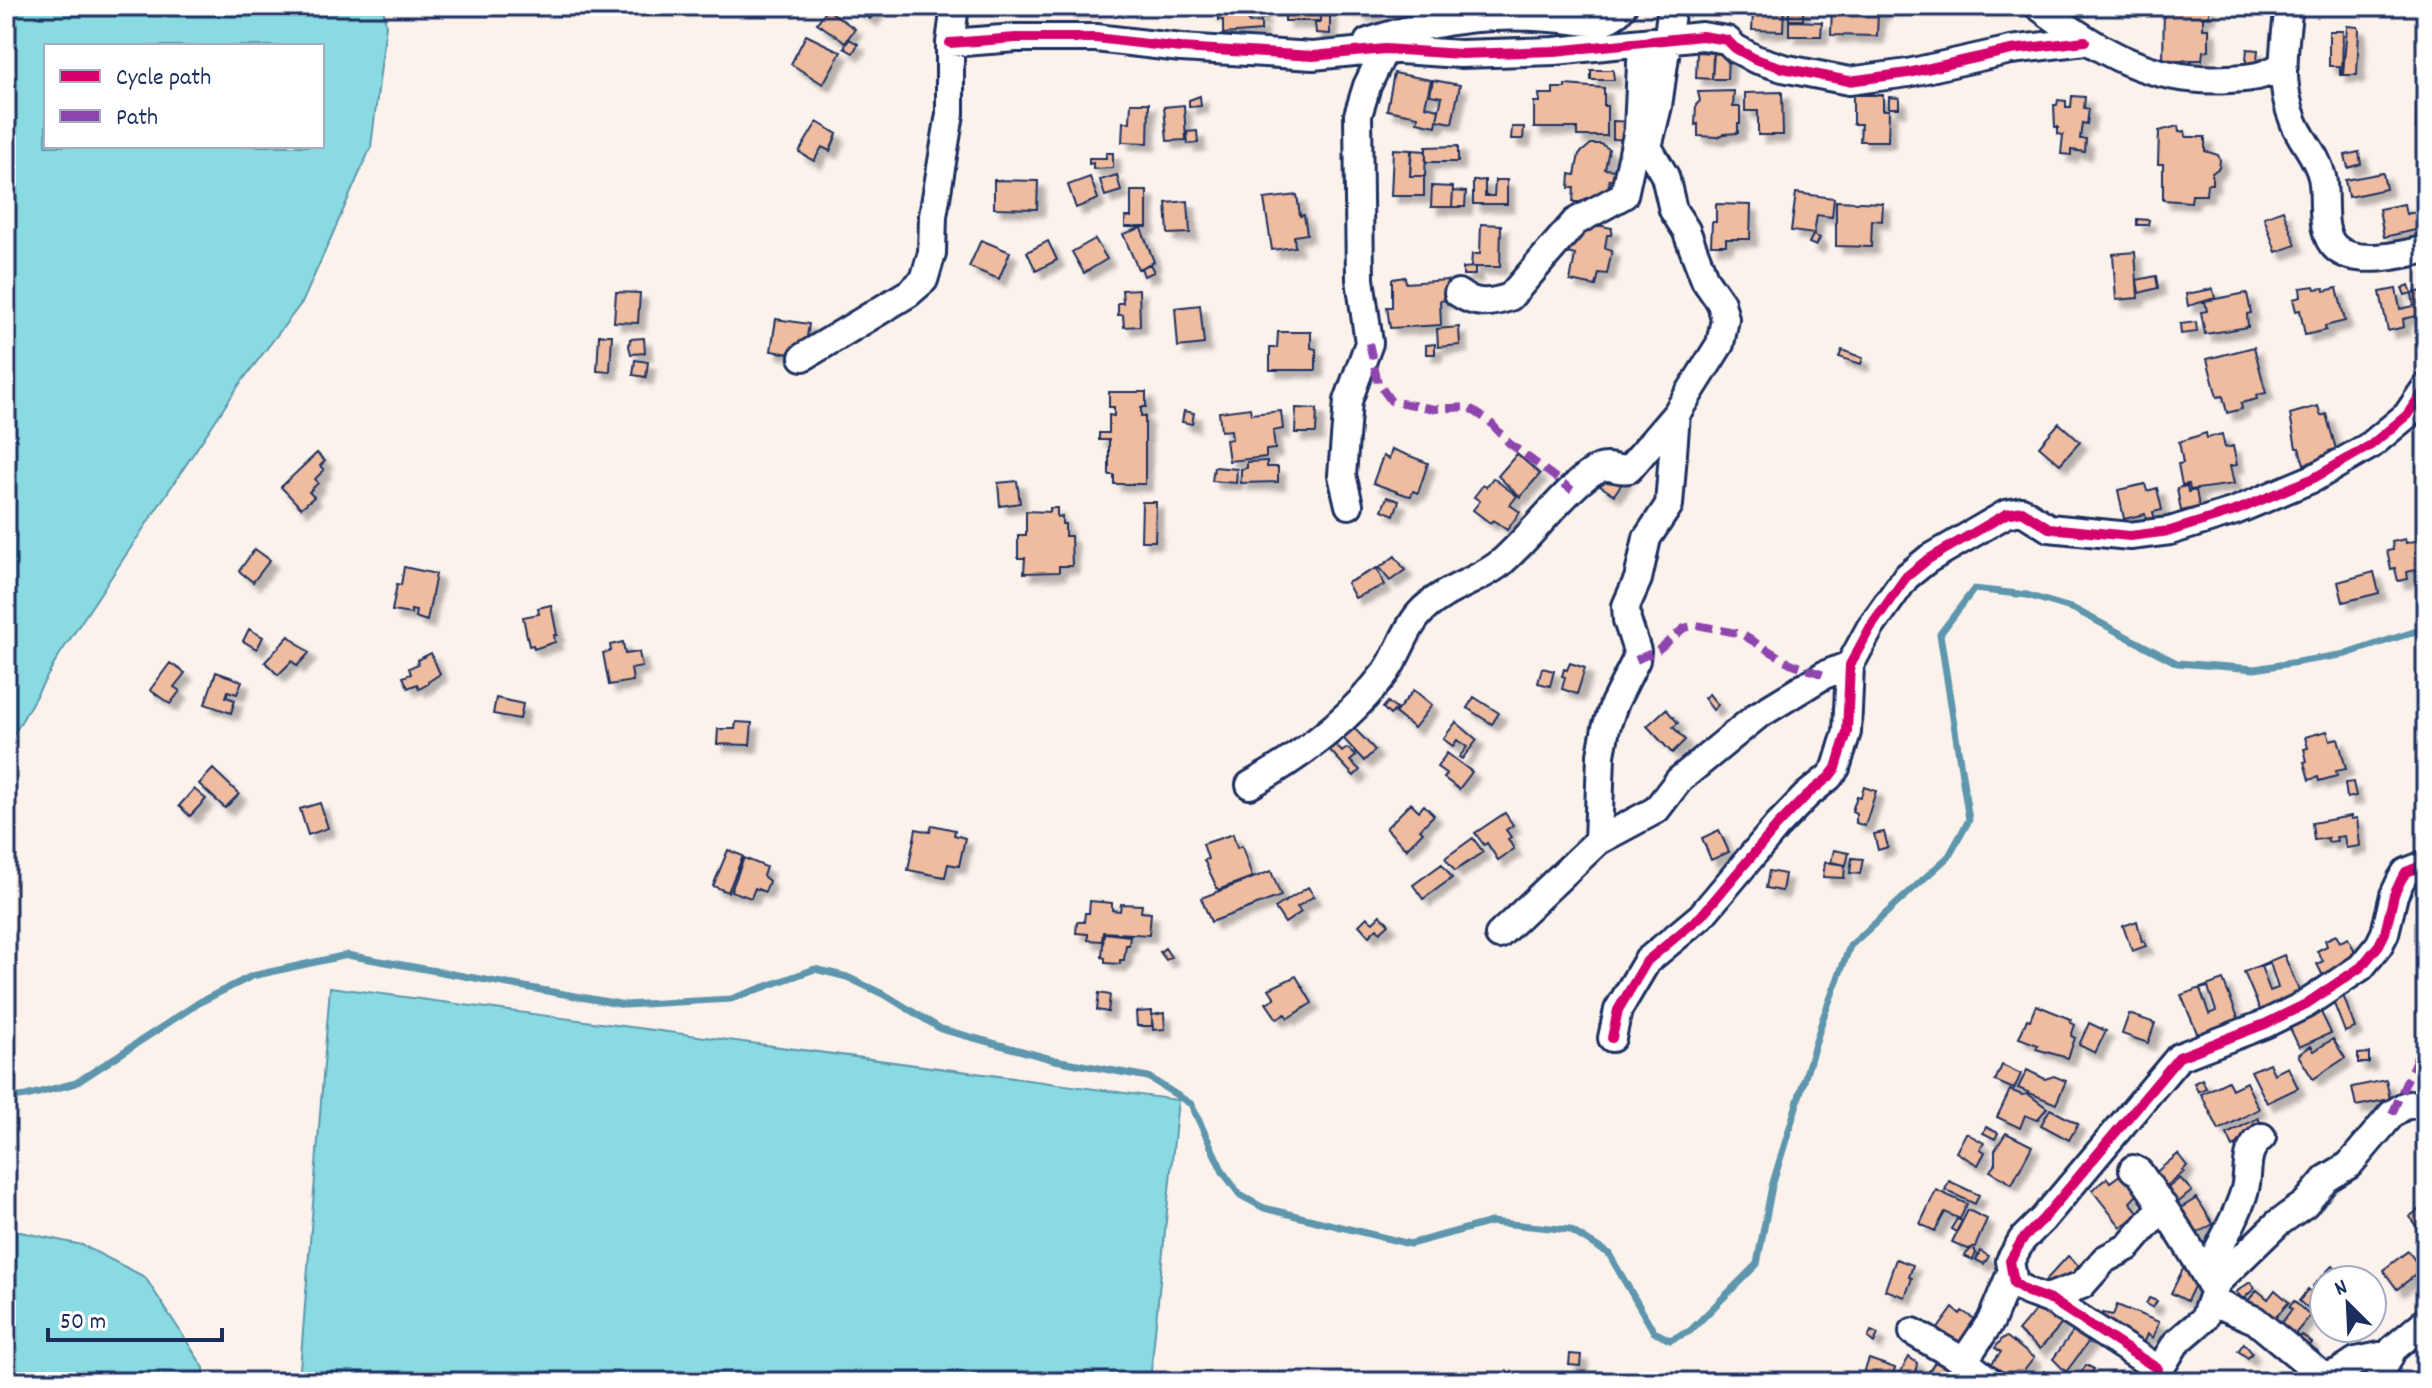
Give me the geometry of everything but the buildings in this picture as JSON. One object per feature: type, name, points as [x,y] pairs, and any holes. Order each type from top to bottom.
[{"type":"street","points":[[803,357],[909,293],[924,280],[932,253],[933,216],[950,114],[950,43],[955,6]]},
{"type":"street","points":[[1332,54],[1463,12],[1603,22],[1612,18],[1623,6]]},
{"type":"street","points":[[1458,293],[1470,302],[1483,303],[1510,297],[1575,222],[1624,195],[1644,139],[1669,40],[1672,6]]},
{"type":"street","points":[[2038,6],[2085,41],[2134,64],[2171,75],[2203,81],[2257,77],[2270,74],[2282,65]]},
{"type":"street","points":[[2289,6],[2282,65],[2293,121],[2316,156],[2325,197],[2327,237],[2337,249],[2352,255],[2399,256],[2426,249]]},
{"type":"street","points":[[950,43],[1016,38],[1096,38],[1181,48],[1313,56],[1385,49],[1460,54],[1555,51],[1720,37],[1755,59],[1849,81],[1908,73],[2011,50],[2085,41]]},
{"type":"street","points":[[1250,785],[1289,764],[1357,704],[1387,670],[1423,609],[1498,565],[1596,470],[1608,467],[1622,471],[1629,469],[1676,414],[1720,344],[1725,311],[1699,267],[1689,236],[1673,210],[1665,176],[1644,139],[1642,42]]},
{"type":"street","points":[[1349,505],[1342,475],[1348,401],[1369,343],[1360,279],[1358,115],[1367,86],[1385,49]]},
{"type":"street","points":[[1612,1038],[1618,1010],[1647,961],[1701,916],[1777,826],[1836,768],[1847,732],[1850,665],[1870,628],[1906,577],[1927,560],[2006,514],[2022,511],[2049,528],[2130,536],[2170,531],[2222,515],[2314,478],[2371,445],[2407,415],[2426,387]]},
{"type":"street","points":[[1598,841],[1601,755],[1606,728],[1636,660],[1637,651],[1626,606],[1638,579],[1647,538],[1669,505],[1676,414]]},
{"type":"street","points":[[1499,935],[1598,841],[1660,806],[1679,780],[1757,716],[1824,675],[1850,665]]},
{"type":"street","points":[[1965,1369],[1991,1321],[2010,1275],[2010,1261],[2022,1240],[2133,1113],[2169,1066],[2193,1050],[2242,1034],[2306,1004],[2361,967],[2385,933],[2394,895],[2406,872],[2426,864]]},
{"type":"street","points":[[2210,1288],[2278,1223],[2305,1204],[2326,1179],[2349,1165],[2392,1114],[2404,1106],[2426,1102]]},
{"type":"street","points":[[2010,1275],[2014,1283],[2047,1298],[2134,1351],[2155,1376],[2176,1343],[2204,1319],[2210,1288],[2245,1189],[2248,1156],[2255,1142],[2262,1137]]},
{"type":"street","points":[[2133,1169],[2139,1172],[2191,1246],[2210,1288],[2255,1320],[2324,1377],[2356,1361],[2390,1354]]},
{"type":"street","points":[[2047,1298],[2082,1285],[2105,1259],[2128,1247],[2163,1206]]},
{"type":"street","points":[[2377,1382],[2393,1349],[2425,1324]]},
{"type":"street","points":[[1913,1332],[1965,1369],[1991,1382]]},
{"type":"water","points":[[6,6],[383,6],[386,25],[371,147],[303,301],[239,385],[60,654],[6,748]]},
{"type":"water","points":[[330,987],[1178,1100],[1150,1382],[299,1382]]},
{"type":"water","points":[[6,1229],[82,1245],[145,1277],[204,1368],[204,1382],[6,1382]]},
{"type":"waterway","points":[[6,1099],[76,1083],[200,1002],[252,976],[347,955],[625,1005],[731,999],[815,969],[847,977],[887,996],[941,1029],[1055,1060],[1148,1077],[1191,1104],[1223,1172],[1240,1195],[1264,1208],[1410,1244],[1491,1222],[1570,1230],[1609,1254],[1654,1332],[1670,1340],[1690,1331],[1757,1264],[1772,1186],[1823,1018],[1850,946],[1949,856],[1969,820],[1940,634],[1974,589],[2027,595],[2074,609],[2177,663],[2255,669],[2346,654],[2426,628]]},
{"type":"marked path","points":[[1369,343],[1378,383],[1391,401],[1435,409],[1468,407],[1489,421],[1509,443],[1572,490]]},
{"type":"marked path","points":[[1636,660],[1658,650],[1684,628],[1697,625],[1741,634],[1790,663],[1824,675]]},
{"type":"marked path","points":[[2392,1114],[2426,1037]]},
{"type":"cycle path","points":[[950,43],[1016,38],[1096,38],[1181,48],[1313,56],[1385,49],[1460,54],[1555,51],[1702,36],[1727,40],[1755,59],[1783,68],[1849,81],[1908,73],[2011,50],[2085,41]]},
{"type":"cycle path","points":[[1612,1038],[1618,1010],[1647,961],[1701,916],[1777,826],[1836,768],[1847,732],[1850,665],[1870,628],[1906,577],[1927,560],[2006,514],[2022,511],[2049,528],[2130,536],[2170,531],[2235,511],[2314,478],[2371,445],[2407,415],[2426,387]]},
{"type":"cycle path","points":[[2158,1369],[2053,1301],[2014,1283],[2010,1261],[2022,1240],[2179,1057],[2265,1024],[2306,1004],[2361,967],[2385,933],[2394,895],[2406,872],[2426,864]]}]
